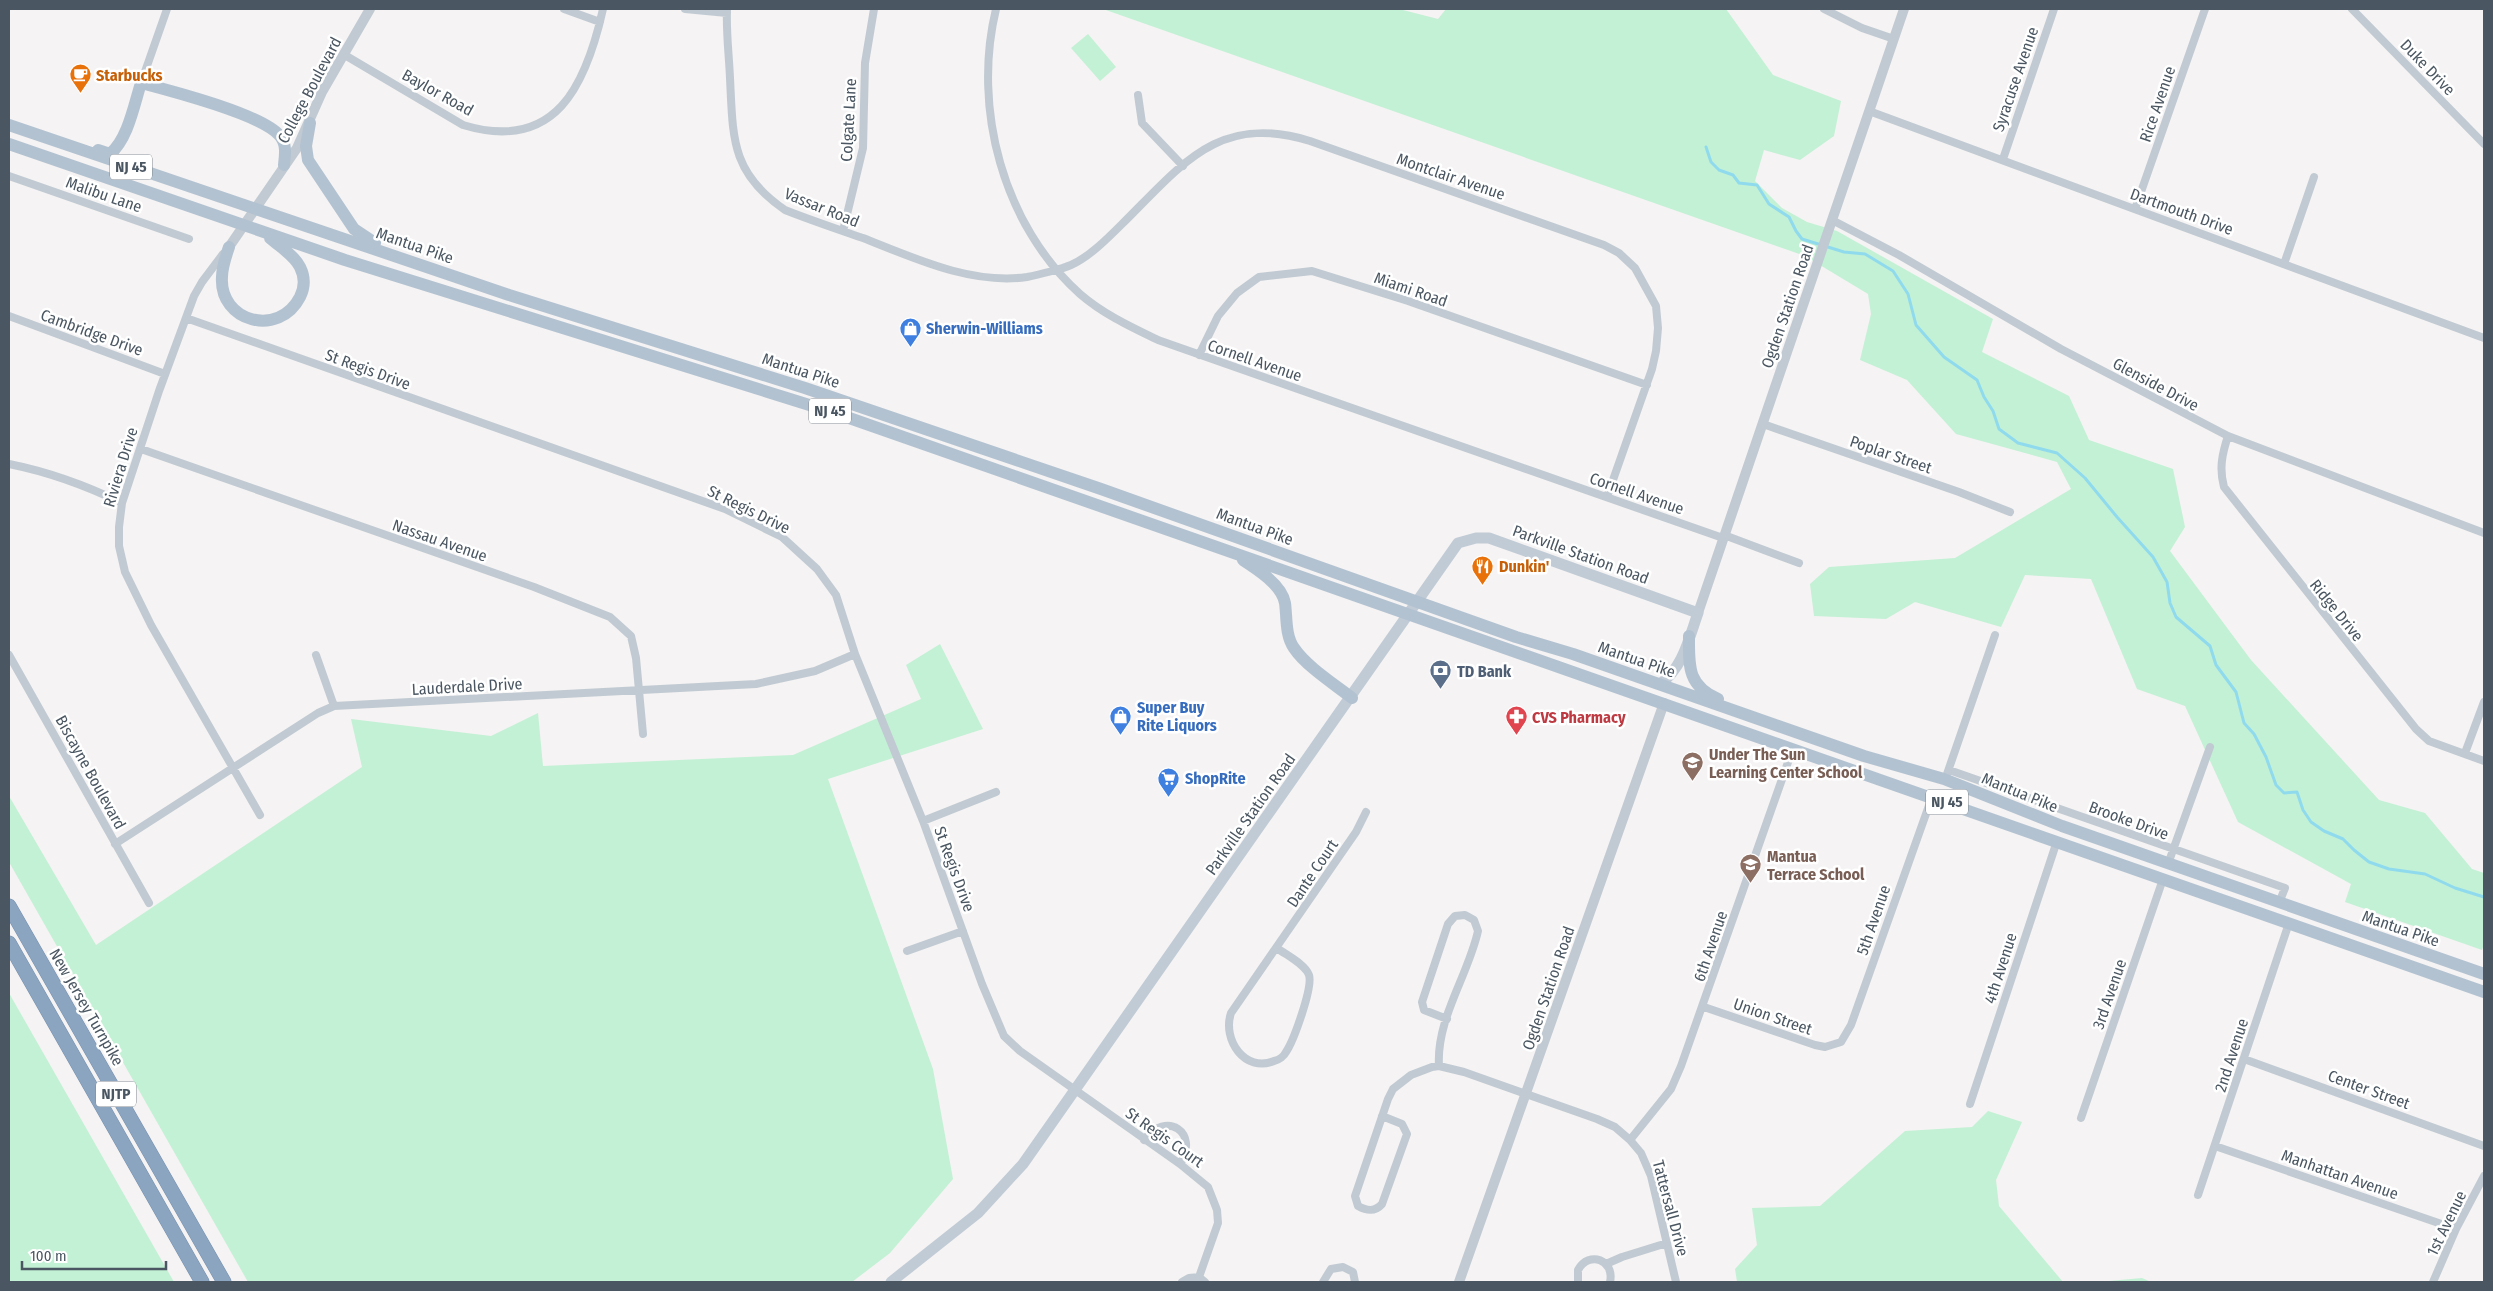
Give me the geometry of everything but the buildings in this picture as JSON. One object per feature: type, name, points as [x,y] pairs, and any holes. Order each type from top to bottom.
[{"type":"highway","name":"New Jersey Turnpike","points":[[9,906],[224,1282]]},
{"type":"highway","name":"NJTP","points":[[9,943],[202,1282]]},
{"type":"main road","points":[[36,134],[44,132],[110,154],[123,136],[142,83],[192,97],[267,125],[283,140],[286,152],[284,165]]},
{"type":"main road","points":[[310,122],[308,160],[354,229],[369,241],[426,261],[432,268]]},
{"type":"main road","name":"Mantua Pike","points":[[9,125],[509,295],[798,386],[1101,489],[1864,756],[1947,775],[2062,826],[2279,904],[2484,974]]},
{"type":"main road","points":[[123,136],[124,152],[129,158],[176,177],[187,184]]},
{"type":"main road","name":"Mantua Pike","points":[[9,144],[264,234],[835,413],[1410,613],[2484,992]]},
{"type":"main road","points":[[294,152],[307,154]]},
{"type":"main road","points":[[229,247],[222,277],[225,299],[233,309],[243,316],[254,319],[276,319],[287,315],[302,292],[304,281],[301,270],[295,261],[264,234]]},
{"type":"main road","name":"Parkville Station Road","points":[[891,1282],[978,1213],[1007,1183],[1047,1133],[1352,698],[1458,543],[1476,538],[1489,538],[1698,613]]},
{"type":"main road","points":[[1226,549],[1273,583],[1285,600],[1286,623],[1294,647],[1320,673],[1352,698]]},
{"type":"main road","points":[[1660,684],[1671,676],[1678,667],[1698,613]]},
{"type":"main road","points":[[1689,636],[1689,660],[1692,678],[1712,696],[1855,748],[1864,756]]},
{"type":"street","points":[[142,83],[168,9]]},
{"type":"street","name":"College Boulevard","points":[[254,208],[294,152],[343,54],[370,9]]},
{"type":"street","points":[[564,9],[600,22]]},
{"type":"street","name":"Baylor Road","points":[[343,54],[463,125],[479,130],[518,131],[547,119],[571,96],[582,76],[603,9]]},
{"type":"street","name":"Vassar Road","points":[[685,9],[727,11],[735,146],[742,164],[752,181],[765,196],[785,210],[952,270],[1007,278],[1028,276],[1055,268]]},
{"type":"street","name":"Colgate Lane","points":[[843,231],[863,148],[865,63],[874,9]]},
{"type":"street","name":"Cornell Avenue","points":[[996,9],[988,68],[990,122],[1002,172],[1032,235],[1055,268],[1081,294],[1102,310],[1133,328],[1199,355],[1799,563]]},
{"type":"street","points":[[1824,9],[1862,28],[1894,40]]},
{"type":"street","name":"Ogden Station Road","points":[[1698,613],[1904,9]]},
{"type":"street","name":"Syracuse Avenue","points":[[2002,159],[2054,9]]},
{"type":"street","name":"Rice Avenue","points":[[2135,209],[2205,9]]},
{"type":"street","name":"Duke Drive","points":[[2352,9],[2484,144]]},
{"type":"street","points":[[1138,95],[1142,123],[1183,166]]},
{"type":"street","name":"Dartmouth Drive","points":[[1869,111],[2484,338]]},
{"type":"street","name":"Montclair Avenue","points":[[1055,268],[1070,265],[1091,252],[1183,166],[1208,146],[1226,137],[1246,132],[1272,131],[1288,134],[1604,245],[1619,253],[1635,268],[1656,306],[1658,328],[1656,351],[1647,385],[1607,496]]},
{"type":"street","name":"Malibu Lane","points":[[9,176],[189,239]]},
{"type":"street","points":[[2284,264],[2314,177]]},
{"type":"street","name":"Riviera Drive","points":[[254,208],[229,247],[202,282],[186,318],[122,502],[119,546],[125,572],[151,625],[260,815]]},
{"type":"street","name":"Glenside Drive","points":[[1832,220],[1899,255],[2061,349],[2228,436],[2484,533]]},
{"type":"street","name":"Miami Road","points":[[1199,355],[1218,316],[1237,293],[1259,277],[1312,271],[1408,301],[1647,385]]},
{"type":"street","name":"Cambridge Drive","points":[[9,316],[165,374]]},
{"type":"street","name":"St Regis Drive","points":[[186,318],[724,509],[782,537],[817,569],[836,596],[855,654],[923,821],[1004,1036],[1020,1051],[1075,1091]]},
{"type":"street","name":"Poplar Street","points":[[1763,424],[1959,492],[2010,512]]},
{"type":"street","name":"Ridge Drive","points":[[2228,436],[2221,464],[2224,487],[2416,730],[2429,741],[2465,753],[2484,762]]},
{"type":"street","name":"Nassau Avenue","points":[[141,449],[534,587],[610,617],[631,636],[636,658],[642,734]]},
{"type":"street","points":[[9,464],[45,471],[95,489],[122,502]]},
{"type":"street","points":[[1947,775],[1995,635]]},
{"type":"street","name":"Lauderdale Drive","points":[[115,844],[149,820],[233,770],[318,713],[334,706],[756,684],[815,671],[855,654]]},
{"type":"street","name":"Biscayne Boulevard","points":[[9,655],[149,903]]},
{"type":"street","points":[[316,655],[334,706]]},
{"type":"street","points":[[2465,753],[2484,702]]},
{"type":"street","name":"Ogden Station Road","points":[[1459,1282],[1664,703]]},
{"type":"street","points":[[2168,864],[2210,747]]},
{"type":"street","name":"6th Avenue","points":[[1630,1140],[1671,1088],[1704,1007],[1794,748]]},
{"type":"street","name":"Brooke Drive","points":[[1947,775],[2285,888],[2279,904]]},
{"type":"street","points":[[923,821],[996,792]]},
{"type":"street","name":"5th Avenue","points":[[1834,1046],[1844,1038],[1851,1025],[1932,797]]},
{"type":"street","name":"Dante Court","points":[[1277,948],[1305,969],[1309,976],[1310,989],[1288,1050],[1275,1061],[1258,1063],[1242,1057],[1235,1047],[1229,1031],[1230,1018],[1234,1008],[1356,832],[1366,812]]},
{"type":"street","name":"4th Avenue","points":[[1970,1104],[2057,841]]},
{"type":"street","name":"3rd Avenue","points":[[2082,1118],[2163,879]]},
{"type":"street","points":[[1382,1116],[1402,1124],[1407,1134],[1382,1204],[1378,1208],[1368,1210],[1358,1206],[1355,1196],[1382,1116],[1388,1099],[1402,1081],[1421,1071],[1439,1066],[1440,1044],[1447,1019],[1478,932],[1474,920],[1465,915],[1455,916],[1448,924],[1422,1002],[1424,1010],[1447,1019]]},
{"type":"street","name":"2nd Avenue","points":[[2198,1195],[2289,923]]},
{"type":"street","points":[[907,951],[963,931]]},
{"type":"street","name":"Union Street","points":[[1704,1007],[1815,1045],[1834,1046]]},
{"type":"street","name":"Center Street","points":[[2244,1059],[2484,1146]]},
{"type":"street","name":"Tattersall Drive","points":[[1439,1066],[1471,1074],[1603,1121],[1615,1127],[1630,1140],[1640,1153],[1651,1176],[1676,1282]]},
{"type":"street","name":"St Regis Court","points":[[1075,1091],[1180,1164],[1208,1187],[1217,1210],[1215,1236],[1202,1280],[1190,1278],[1182,1282]]},
{"type":"street","points":[[1144,1140],[1150,1131],[1158,1127],[1167,1125],[1180,1130],[1186,1141],[1187,1148],[1180,1164]]},
{"type":"street","name":"Manhattan Avenue","points":[[2215,1146],[2456,1229]]},
{"type":"street","name":"1st Avenue","points":[[2432,1282],[2456,1229],[2484,1176]]},
{"type":"street","points":[[1606,1264],[1667,1243]]},
{"type":"street","points":[[1578,1282],[1578,1270],[1585,1261],[1597,1259],[1606,1264],[1610,1271],[1610,1282]]},
{"type":"street","points":[[1323,1282],[1331,1269],[1344,1267],[1353,1272],[1355,1282]]},
{"type":"green space","points":[[1103,9],[1399,9],[1438,19],[1446,9],[1726,9],[1773,75],[1841,101],[1834,136],[1800,160],[1764,150],[1755,181],[1782,208],[1807,222],[1837,231],[1993,319],[1982,352],[2069,396],[2089,440],[2173,469],[2185,527],[2170,551],[2251,660],[2379,800],[2425,813],[2472,869],[2484,873],[2484,944],[2482,950],[2345,902],[2351,884],[2238,822],[2185,706],[2137,689],[2091,579],[2025,575],[2001,627],[1915,602],[1886,619],[1814,616],[1810,584],[1829,567],[1955,558],[2071,489],[2057,462],[1956,434],[1907,380],[1860,360],[1871,314],[1868,294],[1805,256]]},
{"type":"green space","points":[[1088,34],[1116,67],[1100,81],[1071,48]]},
{"type":"green space","points":[[940,644],[983,729],[828,779],[933,1069],[953,1179],[890,1253],[852,1282],[248,1282],[9,862],[9,796],[96,945],[362,767],[351,719],[491,736],[538,713],[543,766],[793,755],[921,699],[906,665]]},
{"type":"green space","points":[[9,993],[174,1282],[9,1282]]},
{"type":"green space","points":[[1988,1111],[2022,1122],[1996,1180],[1999,1206],[2063,1282],[1737,1282],[1735,1269],[1757,1245],[1752,1208],[1820,1206],[1905,1131],[1972,1127]]},
{"type":"green space","points":[[2142,1278],[2151,1282],[2098,1282]]},
{"type":"waterway","points":[[1706,147],[1711,162],[1719,170],[1733,175],[1739,183],[1757,185],[1769,204],[1789,217],[1802,239],[1844,252],[1865,254],[1893,271],[1908,294],[1916,325],[1944,357],[1977,380],[1984,397],[1993,411],[1999,429],[2018,443],[2057,453],[2085,478],[2153,557],[2167,582],[2170,603],[2176,617],[2210,646],[2216,665],[2236,692],[2244,723],[2254,734],[2266,757],[2276,785],[2284,793],[2297,792],[2303,810],[2311,822],[2324,831],[2343,839],[2369,862],[2389,869],[2425,874],[2455,888],[2484,897]]},
{"type":"place","name":"Starbucks","points":[[80,94]]},
{"type":"place","name":"Sherwin-Williams","points":[[910,347]]},
{"type":"place","name":"Dunkin'","points":[[1483,585]]},
{"type":"place","name":"TD Bank","points":[[1441,690]]},
{"type":"place","name":"Super Buy Rite Liquors","points":[[1121,735]]},
{"type":"place","name":"CVS Pharmacy","points":[[1516,736]]},
{"type":"place","name":"Under The Sun Learning Center School","points":[[1693,782]]},
{"type":"place","name":"ShopRite","points":[[1169,797]]},
{"type":"place","name":"Mantua Terrace School","points":[[1751,884]]}]
